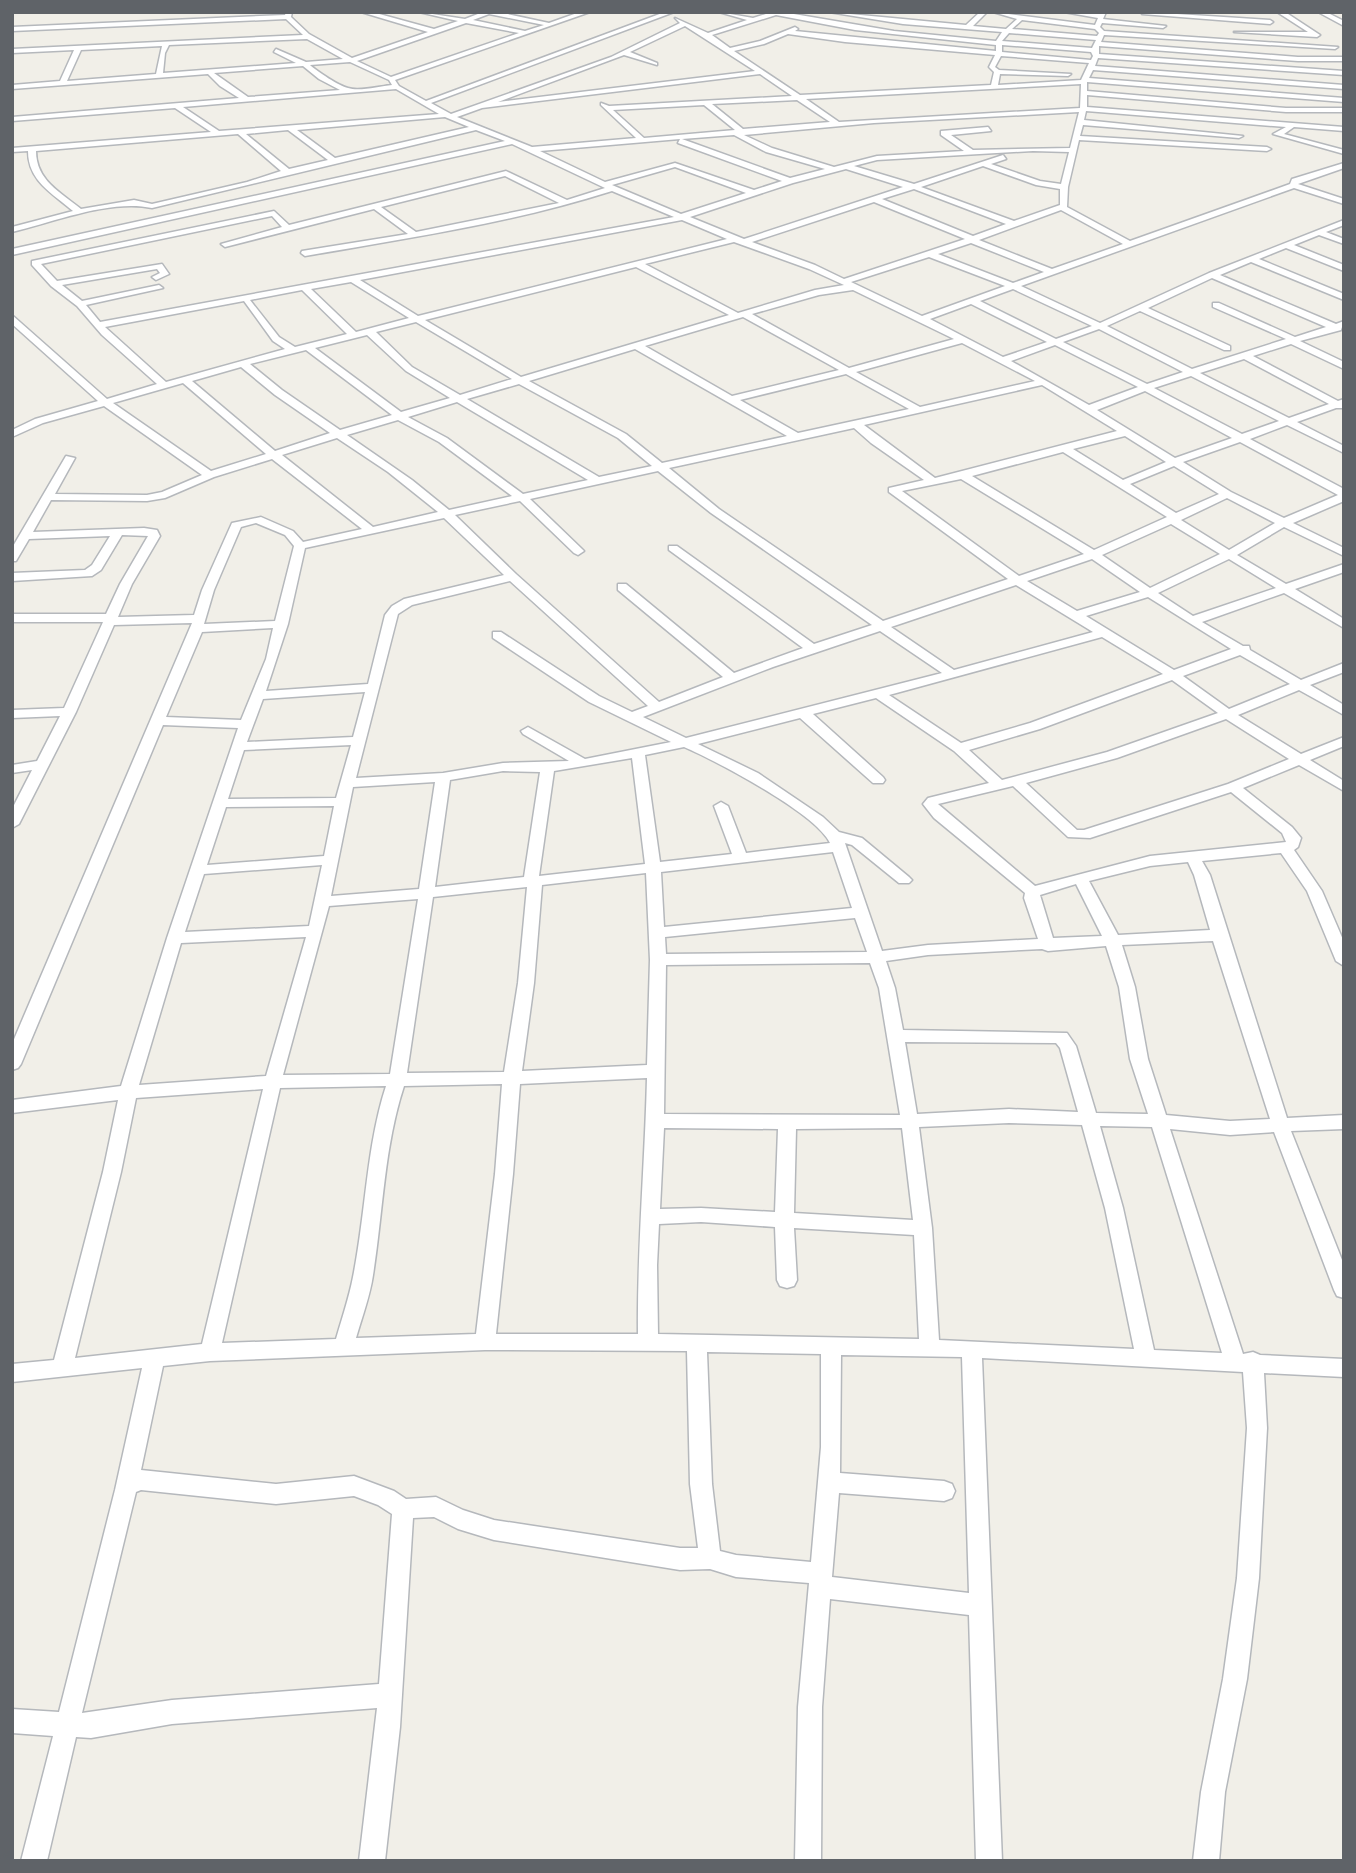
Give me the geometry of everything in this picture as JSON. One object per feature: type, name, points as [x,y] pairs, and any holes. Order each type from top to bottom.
[{"type":"street","points":[[364,12],[435,31]]},
{"type":"street","points":[[422,12],[525,33]]},
{"type":"street","points":[[12,87],[354,60],[488,12],[550,24]]},
{"type":"street","points":[[568,12],[584,13]]},
{"type":"street","points":[[652,12],[667,14],[707,35],[836,123]]},
{"type":"street","points":[[722,12],[753,20]]},
{"type":"street","points":[[967,27],[984,12]]},
{"type":"street","points":[[996,12],[1021,18],[1095,47],[1344,100]]},
{"type":"street","points":[[1068,12],[1095,47]]},
{"type":"street","points":[[1280,12],[1344,54]]},
{"type":"street","points":[[1321,12],[1344,24]]},
{"type":"street","points":[[12,119],[347,91],[394,83],[584,13]]},
{"type":"street","points":[[707,35],[777,13],[813,22],[883,32],[998,42],[1344,60]]},
{"type":"street","points":[[729,50],[762,43],[834,13],[1005,31],[1344,87]]},
{"type":"street","points":[[1131,13],[1300,24]]},
{"type":"street","points":[[12,29],[288,14],[306,37],[354,60],[449,116],[531,149],[608,186],[848,284],[1005,360],[1227,494],[1344,553]]},
{"type":"street","points":[[426,103],[667,14]]},
{"type":"street","points":[[926,24],[936,16]]},
{"type":"street","points":[[994,87],[996,72],[992,67],[999,54],[998,42],[1005,31],[1021,18]]},
{"type":"street","points":[[195,21],[211,41]]},
{"type":"street","points":[[484,102],[496,102],[575,78],[602,62],[686,23]]},
{"type":"street","points":[[996,72],[1172,27]]},
{"type":"street","points":[[787,32],[999,54],[1095,47],[1335,47]]},
{"type":"street","points":[[1224,32],[1316,34]]},
{"type":"street","points":[[12,51],[306,37]]},
{"type":"street","points":[[836,45],[845,40]]},
{"type":"street","points":[[589,42],[602,45]]},
{"type":"street","points":[[159,76],[162,52],[167,43]]},
{"type":"street","points":[[613,47],[655,64]]},
{"type":"street","points":[[47,497],[147,498],[164,495],[210,475],[338,435],[848,284],[1064,206],[1064,187],[1074,150],[1082,93],[1095,47]]},
{"type":"street","points":[[607,108],[994,87],[1095,47],[1344,73]]},
{"type":"street","points":[[63,83],[78,48]]},
{"type":"street","points":[[276,51],[305,64],[321,78],[332,81],[347,91]]},
{"type":"street","points":[[562,52],[574,55]]},
{"type":"street","points":[[586,58],[602,62]]},
{"type":"street","points":[[534,62],[546,66]]},
{"type":"street","points":[[559,70],[575,78],[643,141]]},
{"type":"street","points":[[210,72],[222,85],[237,91],[247,100]]},
{"type":"street","points":[[12,150],[449,116],[484,102],[590,93],[760,72]]},
{"type":"street","points":[[461,90],[472,94]]},
{"type":"street","points":[[1082,93],[1286,110],[1344,110]]},
{"type":"street","points":[[704,101],[740,133],[769,150],[833,170]]},
{"type":"street","points":[[176,105],[218,134]]},
{"type":"street","points":[[531,149],[674,139],[836,123],[1081,110],[1344,129]]},
{"type":"street","points":[[1079,122],[1239,136]]},
{"type":"street","points":[[1300,124],[1277,134],[1344,152]]},
{"type":"street","points":[[290,128],[334,161]]},
{"type":"street","points":[[12,230],[79,212],[134,202],[152,206],[186,199],[287,172],[475,128]]},
{"type":"street","points":[[972,153],[944,133],[988,130]]},
{"type":"street","points":[[240,132],[287,172]]},
{"type":"street","points":[[1076,138],[1267,149]]},
{"type":"street","points":[[674,139],[790,181]]},
{"type":"street","points":[[12,252],[512,142]]},
{"type":"street","points":[[32,149],[32,166],[38,177],[79,212]]},
{"type":"street","points":[[99,325],[354,280],[685,216],[790,181],[877,158],[1014,150],[1074,150]]},
{"type":"street","points":[[12,434],[39,421],[243,363],[740,241],[874,199],[1014,150]]},
{"type":"street","points":[[982,163],[1039,183],[1064,187]]},
{"type":"street","points":[[304,253],[551,208],[608,186],[675,165],[754,193]]},
{"type":"street","points":[[1294,185],[1295,181],[1344,165]]},
{"type":"street","points":[[845,166],[1016,225]]},
{"type":"street","points":[[1325,172],[1334,177]]},
{"type":"street","points":[[225,244],[506,173],[564,202]]},
{"type":"street","points":[[922,319],[1294,185],[1344,202]]},
{"type":"street","points":[[186,199],[206,211]]},
{"type":"street","points":[[256,199],[287,228]]},
{"type":"street","points":[[874,199],[1054,273]]},
{"type":"street","points":[[375,206],[415,234]]},
{"type":"street","points":[[1061,207],[1131,245]]},
{"type":"street","points":[[164,385],[35,264],[274,213]]},
{"type":"street","points":[[1005,360],[1101,326],[1212,275],[1344,222]]},
{"type":"street","points":[[1319,232],[1344,242]]},
{"type":"street","points":[[1286,245],[1344,268]]},
{"type":"street","points":[[928,253],[1013,286],[1101,326],[1344,450]]},
{"type":"street","points":[[1251,259],[1344,297]]},
{"type":"street","points":[[639,265],[850,371],[918,410]]},
{"type":"street","points":[[54,284],[159,266],[165,274],[156,277]]},
{"type":"street","points":[[1212,275],[1341,328]]},
{"type":"street","points":[[354,280],[416,320],[622,436],[715,511],[953,675]]},
{"type":"street","points":[[80,304],[159,288]]},
{"type":"street","points":[[305,288],[355,336]]},
{"type":"street","points":[[972,301],[1146,387],[1344,496]]},
{"type":"street","points":[[248,302],[276,339],[294,351]]},
{"type":"street","points":[[1216,305],[1344,366]]},
{"type":"street","points":[[1140,308],[1227,348]]},
{"type":"street","points":[[13,319],[67,372],[184,459],[210,475]]},
{"type":"street","points":[[1087,410],[1146,387],[1341,328]]},
{"type":"street","points":[[370,332],[410,369],[600,482]]},
{"type":"street","points":[[732,399],[850,371],[962,340]]},
{"type":"street","points":[[637,346],[797,437]]},
{"type":"street","points":[[308,348],[401,417],[443,440],[522,498],[578,551]]},
{"type":"street","points":[[1247,357],[1341,405]]},
{"type":"street","points":[[243,363],[268,386],[389,468],[449,513],[512,577],[657,707]]},
{"type":"street","points":[[184,379],[219,413],[333,498],[371,531]]},
{"type":"street","points":[[300,546],[1044,382]]},
{"type":"street","points":[[1120,484],[1176,461],[1341,405]]},
{"type":"street","points":[[856,424],[874,440],[933,481]]},
{"type":"street","points":[[1127,432],[963,475],[893,490],[1017,580],[1173,675],[1229,715],[1344,787]]},
{"type":"street","points":[[1065,449],[1344,624]]},
{"type":"street","points":[[13,557],[70,457]]},
{"type":"street","points":[[963,475],[1093,555],[1192,621],[1244,649],[1298,685],[1344,711]]},
{"type":"street","points":[[629,718],[812,649],[1093,555],[1227,494]]},
{"type":"street","points":[[1074,616],[1149,593],[1230,554],[1285,522],[1344,496]]},
{"type":"street","points":[[12,1065],[198,623],[208,590],[236,525],[257,519],[289,533],[300,546]]},
{"type":"street","points":[[12,824],[69,712],[126,584],[155,536],[153,532],[145,531],[25,536]]},
{"type":"street","points":[[12,577],[88,573],[97,567],[118,532]]},
{"type":"street","points":[[62,1368],[112,1172],[128,1092],[175,938],[282,624],[300,546]]},
{"type":"street","points":[[673,548],[812,649]]},
{"type":"street","points":[[1192,621],[1344,568]]},
{"type":"street","points":[[210,1352],[273,1082],[316,930],[328,860],[342,802],[387,637],[388,617],[392,609],[408,602],[512,577]]},
{"type":"street","points":[[622,587],[732,678]]},
{"type":"street","points":[[12,618],[282,624]]},
{"type":"street","points":[[347,783],[443,777],[503,767],[548,768],[583,764],[685,743],[953,675],[1102,633]]},
{"type":"street","points":[[498,635],[560,678],[629,718],[720,758],[753,776],[818,820],[836,842],[878,957],[895,1036],[910,1122],[923,1228],[930,1349]]},
{"type":"street","points":[[959,748],[1035,726],[1244,649]]},
{"type":"street","points":[[1033,892],[939,815],[930,804],[933,801],[1079,765],[1229,715],[1344,667]]},
{"type":"street","points":[[258,695],[374,688]]},
{"type":"street","points":[[877,693],[959,748],[999,785]]},
{"type":"street","points":[[12,715],[69,712]]},
{"type":"street","points":[[802,712],[878,780]]},
{"type":"street","points":[[157,721],[246,724]]},
{"type":"street","points":[[528,731],[583,764]]},
{"type":"street","points":[[240,746],[359,741]]},
{"type":"street","points":[[1016,781],[1073,834],[1078,835],[1234,787],[1344,741]]},
{"type":"street","points":[[638,752],[653,868],[658,960],[647,1265],[648,1342]]},
{"type":"street","points":[[12,769],[41,765]]},
{"type":"street","points":[[485,1342],[512,1078],[526,983],[533,880],[548,768]]},
{"type":"street","points":[[344,1347],[363,1277],[374,1185],[388,1108],[397,1080],[443,777]]},
{"type":"street","points":[[1033,892],[1150,861],[1285,848],[1293,844],[1294,838],[1234,787]]},
{"type":"street","points":[[220,803],[342,802]]},
{"type":"street","points":[[721,806],[741,858]]},
{"type":"street","points":[[322,902],[427,894],[741,858],[857,841],[904,880]]},
{"type":"street","points":[[1285,848],[1314,891],[1344,961]]},
{"type":"street","points":[[1193,857],[1202,875],[1282,1128],[1344,1290]]},
{"type":"street","points":[[199,870],[328,860]]},
{"type":"street","points":[[1080,878],[1097,904],[1115,942],[1134,1015],[1139,1059],[1244,1361],[1257,1428],[1248,1577],[1235,1679],[1213,1792],[1206,1861]]},
{"type":"street","points":[[1033,892],[1032,898],[1048,946]]},
{"type":"street","points":[[656,933],[860,912]]},
{"type":"street","points":[[175,938],[316,930]]},
{"type":"street","points":[[658,960],[878,957],[928,950],[1048,946],[1219,935]]},
{"type":"street","points":[[895,1036],[1061,1037],[1069,1046],[1114,1208],[1146,1357]]},
{"type":"street","points":[[12,1107],[128,1092],[273,1082],[512,1078],[653,1071]]},
{"type":"street","points":[[654,1121],[910,1122],[1009,1116],[1161,1121],[1230,1128],[1282,1128],[1344,1122]]},
{"type":"street","points":[[787,1121],[783,1221],[787,1280]]},
{"type":"street","points":[[650,1217],[701,1215],[923,1228]]},
{"type":"street","points":[[12,1373],[210,1352],[485,1342],[648,1342],[972,1349],[1344,1368]]},
{"type":"street","points":[[696,1343],[701,1484],[710,1558]]},
{"type":"street","points":[[808,1861],[810,1707],[832,1447],[831,1347]]},
{"type":"street","points":[[972,1349],[989,1861]]},
{"type":"street","points":[[34,1861],[66,1724],[104,1582],[154,1359]]},
{"type":"street","points":[[125,1487],[139,1480],[276,1494],[354,1486],[386,1498],[403,1509],[436,1507],[458,1519],[494,1530],[680,1559],[710,1558],[736,1566],[981,1605]]},
{"type":"street","points":[[829,1482],[944,1491]]},
{"type":"street","points":[[372,1861],[403,1509]]},
{"type":"street","points":[[12,1721],[91,1727],[172,1712],[388,1695]]}]
